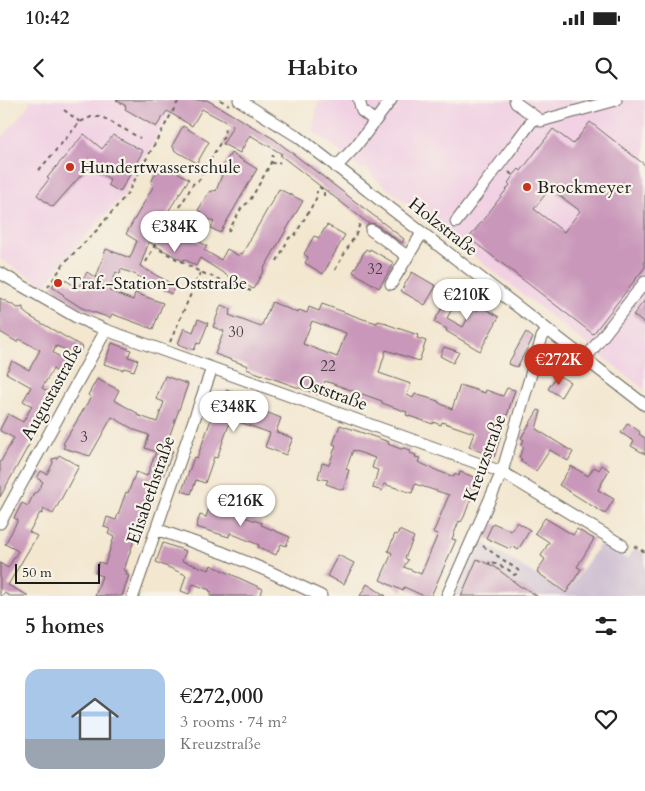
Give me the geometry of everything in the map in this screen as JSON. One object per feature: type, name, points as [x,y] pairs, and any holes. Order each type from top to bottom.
[{"type":"street","name":"Holzstraße","points":[[239,100],[297,136],[645,405]]},
{"type":"street","points":[[359,100],[362,111],[375,121]]},
{"type":"street","points":[[336,167],[356,146],[391,100]]},
{"type":"street","points":[[515,100],[516,103],[541,121],[616,100]]},
{"type":"street","points":[[456,222],[535,118]]},
{"type":"street","points":[[371,230],[407,256]]},
{"type":"street","points":[[391,284],[422,233]]},
{"type":"street","name":"Oststraße","points":[[0,273],[78,318],[106,330],[502,472],[622,545]]},
{"type":"street","points":[[586,359],[645,282]]},
{"type":"street","name":"Augustastraße","points":[[0,523],[106,330]]},
{"type":"street","name":"Kreuzstraße","points":[[447,596],[502,472],[542,338],[548,330]]},
{"type":"street","name":"Elisabethstraße","points":[[133,596],[212,368]]},
{"type":"street","points":[[156,529],[224,552],[268,570],[321,596]]},
{"type":"path","points":[[41,297],[65,262],[97,230],[127,194],[179,100]]},
{"type":"path","points":[[64,110],[80,122]]},
{"type":"path","points":[[38,170],[80,122],[91,118],[102,117],[140,138]]},
{"type":"path","points":[[180,207],[224,136],[225,128]]},
{"type":"path","points":[[228,232],[242,207],[249,202],[273,156]]},
{"type":"path","points":[[271,162],[276,164],[280,162]]},
{"type":"path","points":[[319,187],[324,190],[324,196]]},
{"type":"path","points":[[277,261],[289,238],[295,235],[316,199],[317,191]]},
{"type":"path","points":[[335,270],[360,224]]},
{"type":"path","points":[[146,262],[162,231]]},
{"type":"path","points":[[153,246],[200,272],[251,291]]},
{"type":"path","points":[[166,351],[200,272]]},
{"type":"path","points":[[472,539],[518,570],[518,573],[514,575],[509,570],[490,561],[489,564]]},
{"type":"shaded area","name":"Hundertwasserschule","points":[[31,100],[178,100],[125,193],[63,261],[45,286],[0,259],[0,140]]},
{"type":"shaded area","points":[[329,100],[645,100],[645,390],[372,176],[373,174],[365,167],[363,170],[312,130],[318,103]]},
{"type":"shaded area","points":[[480,540],[566,594],[601,543],[627,559],[635,548],[645,554],[645,596],[455,596]]},
{"type":"building","points":[[116,100],[207,100],[274,139],[404,239],[402,243],[375,224],[368,223],[280,155],[282,154],[250,135],[240,153],[223,144],[233,126],[202,109],[192,126],[167,111],[156,127],[125,109],[126,106]]},
{"type":"building","points":[[590,122],[645,165],[645,267],[593,334],[469,238],[510,185],[508,183],[513,176],[519,169],[521,171],[553,129],[573,144]],"holes":[[[550,188],[580,211],[564,232],[534,209]]]},
{"type":"building","points":[[183,126],[209,142],[197,163],[174,150],[172,146]]},
{"type":"building","points":[[84,134],[102,149],[113,135],[143,151],[120,192],[108,185],[110,180],[91,164],[53,207],[37,195],[49,179],[47,178]]},
{"type":"building","points":[[231,153],[257,169],[220,233],[211,228],[214,222],[200,214],[201,212],[198,210],[210,191],[216,191],[222,175],[219,173]]},
{"type":"building","points":[[165,165],[189,179],[162,221],[207,246],[204,250],[221,260],[227,249],[239,256],[240,253],[242,254],[279,189],[303,201],[253,289],[235,278],[234,280],[200,258],[196,266],[149,242],[140,266],[175,286],[171,294],[121,269],[120,274],[116,272],[109,291],[133,300],[135,293],[163,303],[153,329],[112,314],[110,318],[82,308],[52,287],[59,276],[78,288],[87,272],[96,278],[106,249],[130,258],[137,241],[126,234],[154,185],[151,183],[154,176],[161,166],[164,167]]},
{"type":"building","points":[[327,225],[345,235],[323,274],[305,263],[308,257],[304,254],[314,236],[319,238]]},
{"type":"building","points":[[366,249],[369,251],[370,249],[394,263],[379,288],[353,272]]},
{"type":"building","points":[[412,272],[436,286],[425,305],[401,291]]},
{"type":"building","points":[[458,280],[465,286],[447,318],[463,327],[473,309],[477,311],[480,306],[499,317],[480,351],[434,322]]},
{"type":"building","points":[[0,298],[18,308],[23,307],[23,311],[29,316],[83,347],[78,354],[56,346],[53,353],[68,361],[60,374],[53,369],[42,388],[49,392],[35,422],[40,425],[0,497],[0,463],[14,438],[0,431],[0,429],[8,414],[23,422],[32,406],[23,401],[31,387],[6,373],[12,361],[29,370],[40,350],[19,339],[17,342],[0,332]]},
{"type":"building","points":[[645,300],[645,324],[633,315]]},
{"type":"building","points":[[272,302],[298,313],[299,310],[307,313],[309,307],[319,311],[322,304],[363,319],[377,323],[378,321],[387,323],[418,335],[417,338],[426,341],[419,361],[386,350],[379,373],[411,384],[407,395],[413,398],[415,394],[438,401],[452,409],[460,385],[485,393],[486,390],[503,396],[507,388],[515,390],[494,457],[469,447],[474,433],[442,422],[441,425],[433,422],[433,424],[406,415],[407,412],[382,403],[382,401],[325,381],[319,395],[246,369],[248,366],[215,354],[224,331],[213,327],[221,305],[231,309],[229,315],[261,327]],"holes":[[[312,321],[346,333],[337,357],[303,344]]]},
{"type":"building","points":[[198,319],[208,323],[200,344],[197,343],[194,350],[178,344],[184,328],[193,332]]},
{"type":"building","points":[[526,332],[533,338],[517,367],[508,364]]},
{"type":"building","points":[[112,343],[131,350],[128,357],[138,360],[134,371],[124,368],[123,370],[104,364]]},
{"type":"building","points":[[444,347],[459,352],[453,363],[440,356]]},
{"type":"building","points":[[557,375],[570,382],[561,397],[548,389]]},
{"type":"building","points":[[165,376],[188,384],[166,446],[166,449],[173,451],[163,476],[160,475],[158,480],[156,479],[147,502],[124,570],[127,571],[126,575],[129,575],[122,596],[95,596],[102,576],[95,573],[99,562],[105,564],[114,537],[108,534],[110,529],[104,527],[107,517],[116,520],[126,492],[128,493],[136,472],[147,476],[156,452],[145,448],[149,435],[135,430],[112,417],[90,456],[63,448],[65,445],[63,444],[91,397],[88,395],[97,379],[119,390],[114,400],[137,413],[137,415],[157,422],[164,402],[156,399]]},
{"type":"building","points":[[227,390],[260,402],[259,406],[265,408],[263,411],[281,418],[276,432],[293,438],[286,455],[265,447],[270,433],[231,419],[217,458],[214,457],[205,483],[196,480],[191,494],[182,491],[194,457],[197,458],[221,392],[225,394]]},
{"type":"building","points":[[538,410],[541,411],[536,429],[573,452],[568,461],[550,450],[536,471],[520,461],[522,459],[519,457],[524,447],[521,445],[524,440],[521,438]]},
{"type":"building","points":[[628,423],[645,438],[645,454],[631,446],[634,441],[621,433]]},
{"type":"building","points":[[340,425],[389,442],[388,444],[401,449],[410,450],[410,453],[416,455],[415,457],[420,458],[418,462],[438,471],[454,477],[455,474],[459,476],[460,472],[477,478],[476,481],[483,484],[480,492],[474,490],[464,517],[461,522],[459,521],[452,539],[456,540],[431,596],[424,596],[404,587],[403,591],[380,580],[392,553],[388,551],[395,534],[397,535],[399,530],[414,537],[405,558],[408,560],[404,567],[421,574],[438,534],[433,533],[449,495],[415,484],[412,493],[384,484],[382,491],[373,488],[378,470],[372,468],[375,458],[353,450],[346,469],[349,470],[343,490],[326,484],[328,480],[318,478],[322,463],[329,465],[336,445],[333,444]]},
{"type":"building","points":[[59,455],[79,466],[53,514],[44,509],[42,514],[40,513],[29,532],[37,536],[8,585],[29,596],[10,596],[4,593],[0,596],[0,563],[8,568],[18,551],[5,544],[18,520],[14,518],[22,503],[28,506],[34,493],[37,492],[43,482],[37,478],[41,471],[47,474],[53,463],[52,459],[57,458]]},
{"type":"building","points":[[602,465],[609,470],[598,490],[614,499],[605,514],[559,485],[571,466],[588,476],[594,467],[599,470]]},
{"type":"building","points":[[212,499],[233,505],[230,512],[262,523],[261,525],[290,537],[286,546],[281,544],[276,555],[258,547],[259,545],[230,533],[229,537],[196,527],[200,515],[206,517]]},
{"type":"building","points":[[545,518],[573,535],[577,529],[594,539],[577,567],[581,569],[566,593],[537,572],[545,559],[541,556],[549,542],[535,533]]},
{"type":"building","points":[[517,522],[530,530],[518,550],[512,546],[510,549],[486,538],[493,523],[511,531]]},
{"type":"building","points":[[163,543],[186,551],[182,561],[209,570],[211,565],[263,589],[259,596],[210,596],[212,592],[210,590],[193,584],[189,594],[181,591],[186,575],[156,562]]},
{"type":"building","points":[[338,555],[354,563],[344,584],[327,576]]},
{"type":"building","points":[[477,559],[495,567],[521,587],[537,596],[461,596]]},
{"type":"building","points":[[367,584],[386,596],[360,596]]},
{"type":"place","name":"Hundertwasserschule","points":[[70,167]]},
{"type":"place","name":"Brockmeyer","points":[[527,187]]},
{"type":"place","name":"Traf.-Station-Oststraße","points":[[58,283]]}]
